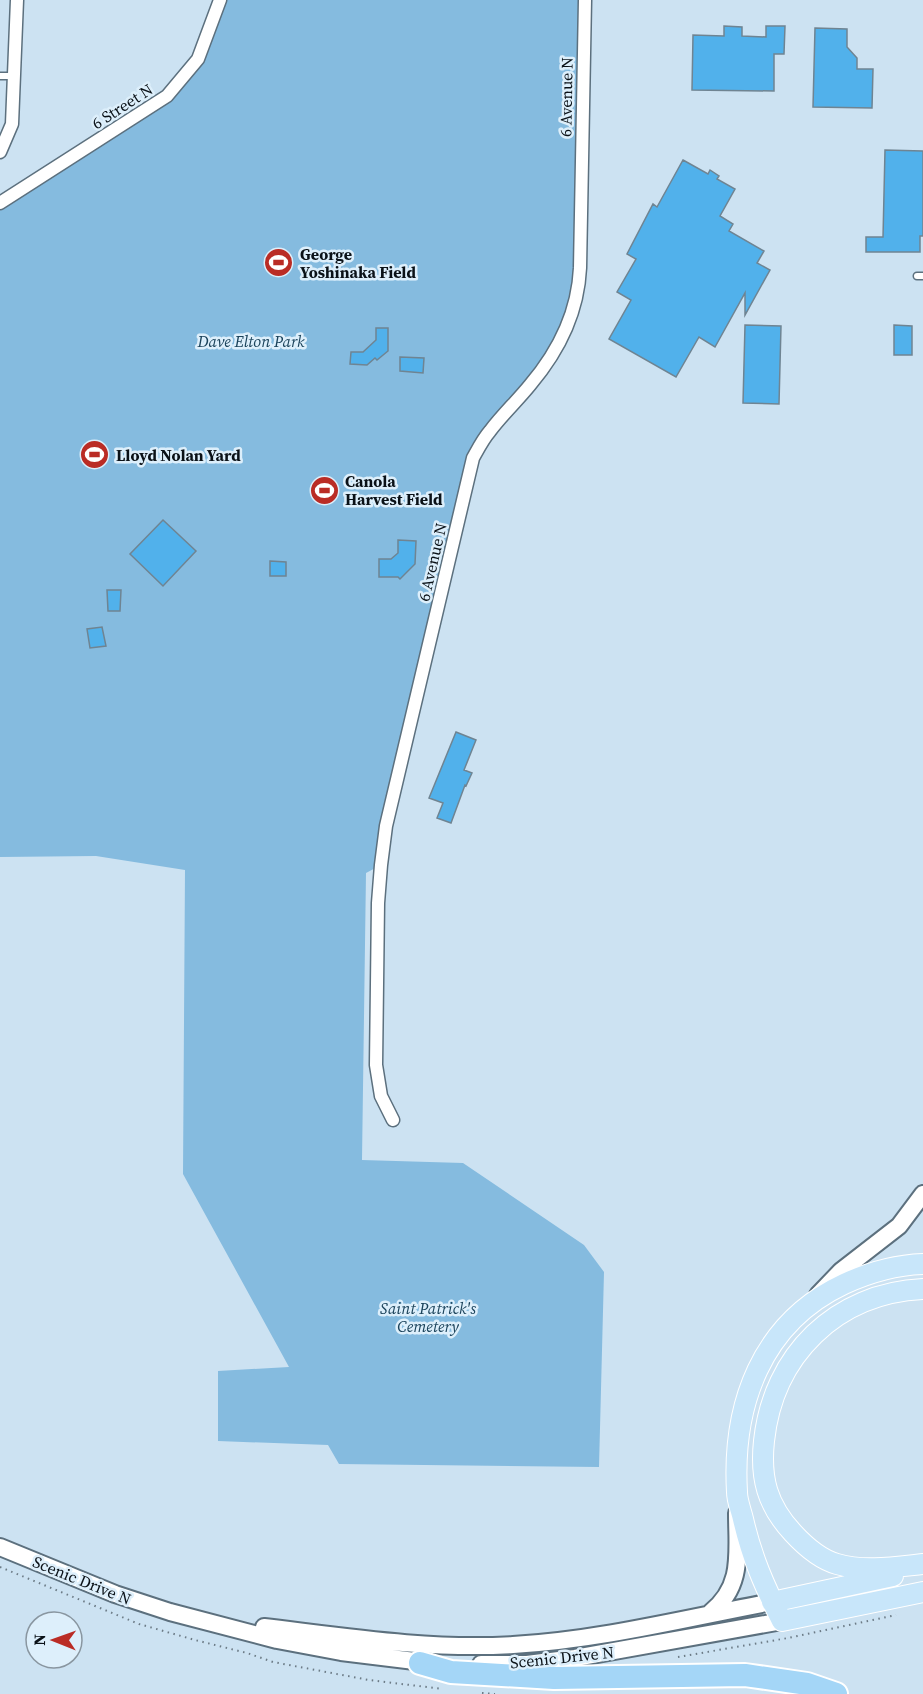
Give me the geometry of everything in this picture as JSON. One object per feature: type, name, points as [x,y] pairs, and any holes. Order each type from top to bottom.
[{"type":"highway","points":[[420,1663],[451,1672],[554,1678],[745,1675],[807,1684],[836,1694]]},
{"type":"main road","points":[[709,1614],[724,1603],[735,1577],[741,1422],[747,1393],[760,1363],[773,1340],[787,1323],[841,1271],[898,1226],[923,1194]]},
{"type":"main road","points":[[814,1299],[866,1274],[892,1267],[923,1264]]},
{"type":"main road","points":[[923,1289],[878,1296],[853,1306],[811,1336],[789,1363],[766,1418],[764,1474],[768,1495],[779,1519],[819,1557],[837,1564],[861,1567],[887,1568],[923,1564]]},
{"type":"main road","points":[[737,1494],[750,1550],[760,1578],[782,1621]]},
{"type":"main road","name":"Scenic Drive N","points":[[0,1546],[115,1594],[201,1620],[277,1640],[420,1663],[527,1664],[617,1651],[923,1592]]},
{"type":"main road","name":"Scenic Drive N","points":[[201,1620],[398,1644],[511,1645],[561,1641],[709,1614],[923,1569]]},
{"type":"street","points":[[0,152],[12,123],[17,0]]},
{"type":"street","name":"6 Street N","points":[[0,203],[167,96],[198,59],[220,0]]},
{"type":"street","name":"6 Avenue N","points":[[393,1120],[381,1096],[377,1078],[375,1046],[378,903],[386,826],[473,458],[489,432],[532,383],[552,355],[566,329],[576,300],[580,268],[585,0]]},
{"type":"lane","points":[[0,76],[13,76]]},
{"type":"path","points":[[678,1657],[788,1638],[901,1614]]},
{"type":"green space","name":"Dave Elton Park","points":[[220,0],[585,0],[580,268],[566,329],[473,458],[381,865],[366,873],[362,1160],[463,1163],[584,1245],[604,1272],[599,1467],[339,1464],[328,1445],[218,1441],[218,1371],[289,1367],[183,1174],[185,870],[96,856],[0,857],[0,203],[167,96],[198,59]]},
{"type":"building","points":[[724,26],[742,27],[742,36],[766,37],[766,26],[785,26],[784,54],[774,54],[774,91],[692,90],[693,35],[724,36]]},
{"type":"building","points":[[815,28],[847,29],[847,47],[857,58],[857,69],[873,69],[872,108],[813,107]]},
{"type":"building","points":[[885,150],[923,151],[923,236],[920,236],[920,252],[866,252],[866,237],[883,237]]},
{"type":"building","points":[[683,160],[708,174],[710,170],[719,176],[717,179],[735,189],[720,216],[733,224],[729,231],[764,251],[757,263],[770,270],[745,315],[745,293],[715,347],[699,337],[676,377],[609,339],[631,300],[617,292],[636,259],[627,254],[653,204],[657,207]]},
{"type":"building","points":[[745,325],[781,326],[779,404],[743,403]]},
{"type":"building","points":[[894,325],[912,326],[912,355],[894,355]]},
{"type":"building","points":[[376,328],[388,328],[388,351],[367,365],[350,364],[351,352],[363,352],[376,340]]},
{"type":"building","points":[[400,357],[424,358],[423,373],[400,371]]},
{"type":"building","points":[[163,520],[196,551],[163,586],[130,554]]},
{"type":"building","points":[[398,540],[416,541],[415,564],[400,579],[398,577],[379,577],[379,559],[391,559],[398,553]]},
{"type":"building","points":[[270,561],[286,562],[286,576],[270,576]]},
{"type":"building","points":[[107,590],[121,590],[120,611],[108,611]]},
{"type":"building","points":[[102,627],[106,646],[90,648],[87,629]]},
{"type":"building","points":[[456,732],[476,740],[464,770],[472,773],[465,785],[451,823],[437,818],[443,803],[429,798]]},
{"type":"place","name":"George Yoshinaka Field","points":[[279,263]]},
{"type":"place","name":"Lloyd Nolan Yard","points":[[95,455]]},
{"type":"place","name":"Canola Harvest Field","points":[[324,490]]},
{"type":"park label","name":"Saint Patrick's Cemetery","points":[[428,1317]]}]
